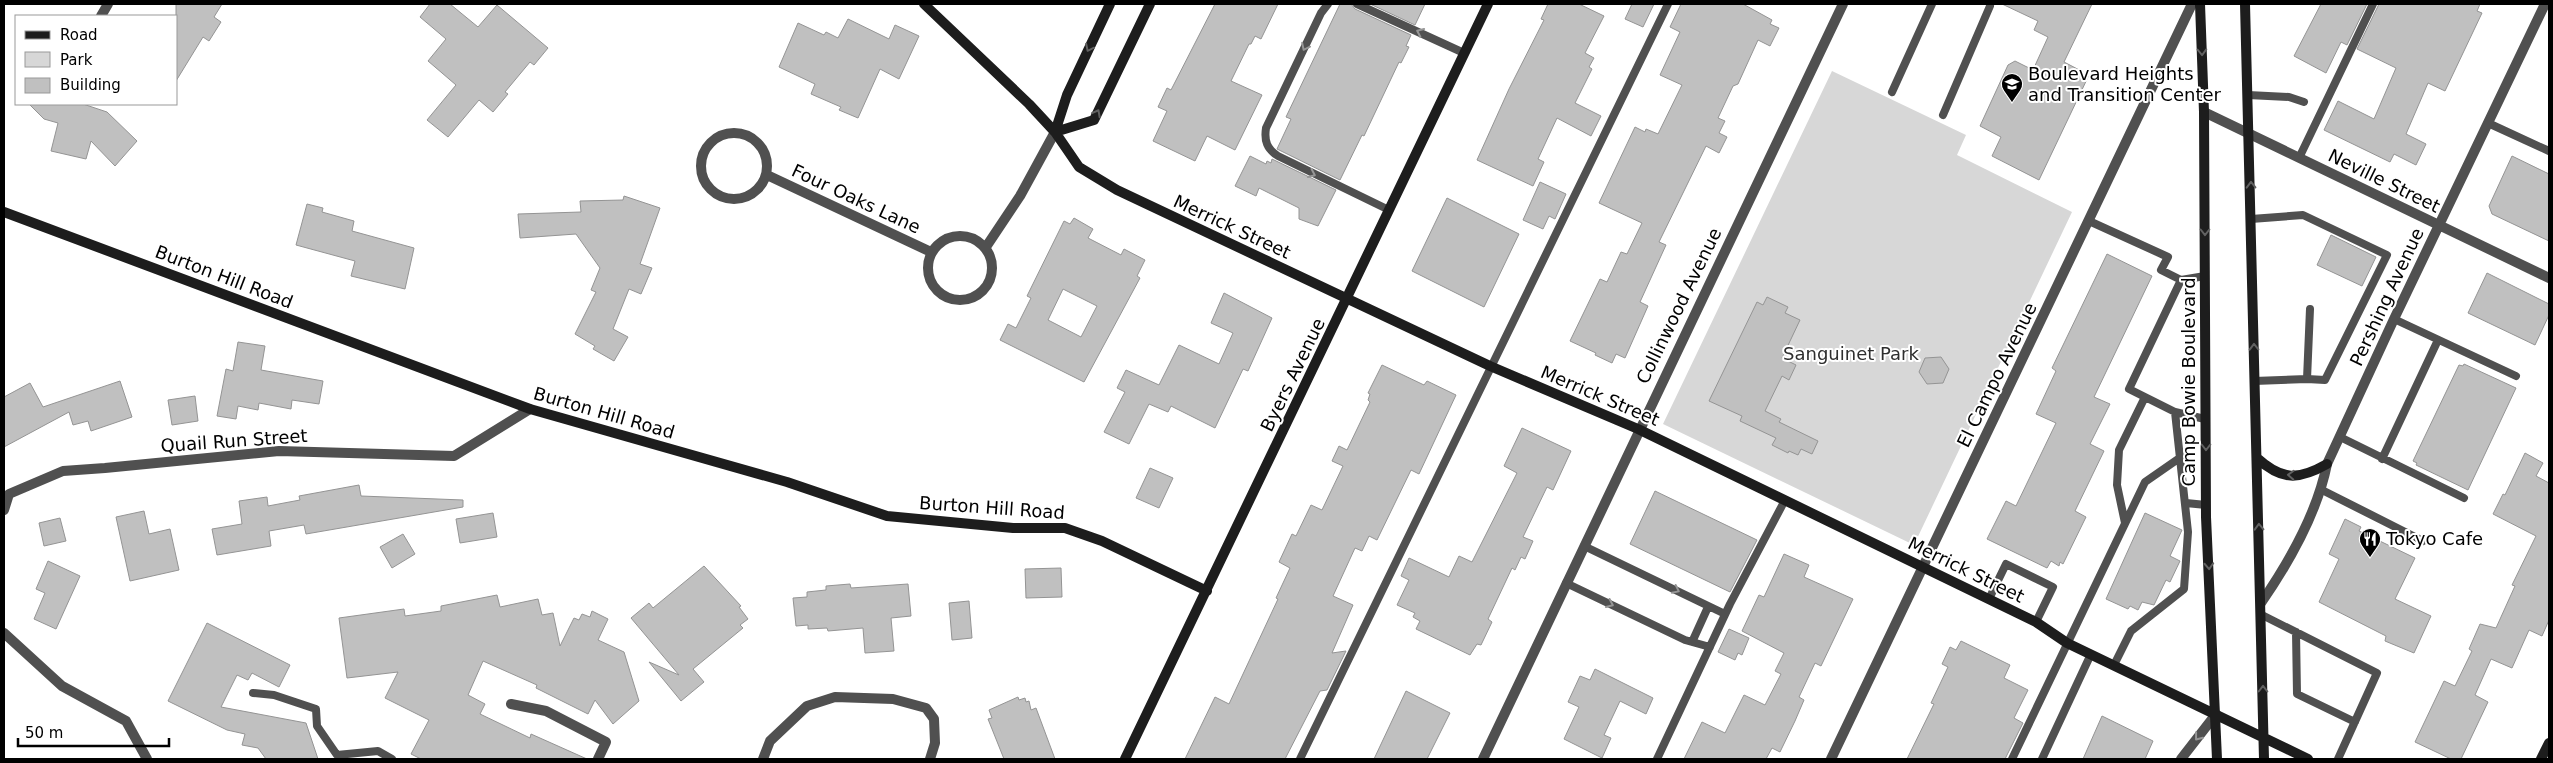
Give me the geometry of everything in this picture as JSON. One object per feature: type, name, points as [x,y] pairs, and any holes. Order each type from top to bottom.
[{"type":"street","points":[[102,15],[108,4]]},
{"type":"street","name":"Merrick Street","points":[[924,4],[1029,104],[1055,132],[1079,166],[1117,190],[1490,366],[1638,429],[2036,622],[2068,643],[2308,759]]},
{"type":"street","points":[[986,247],[1020,196],[1055,132],[1067,95],[1110,4]]},
{"type":"street","points":[[1055,132],[1094,120],[1150,4]]},
{"type":"street","name":"Byers Avenue","points":[[1125,759],[1208,591],[1488,4]]},
{"type":"street","name":"Collinwood Avenue","points":[[1482,759],[1638,429],[1843,4]]},
{"type":"street","name":"El Campo Avenue","points":[[1831,759],[2192,4]]},
{"type":"street","name":"Camp Bowie Boulevard","points":[[2200,4],[2204,112],[2206,504],[2217,759]]},
{"type":"street","points":[[2245,4],[2250,134],[2254,381],[2262,615],[2264,759]]},
{"type":"street","name":"Pershing Avenue","points":[[2261,603],[2285,568],[2322,490],[2328,464],[2340,437],[2544,4]]},
{"type":"street","name":"Neville Street","points":[[2204,112],[2549,278]]},
{"type":"street","points":[[739,132],[756,140],[767,156],[767,175],[756,192],[739,200],[720,197],[705,184],[700,166],[705,147],[720,135],[739,132]]},
{"type":"street","name":"Four Oaks Lane","points":[[767,175],[931,252]]},
{"type":"street","name":"Burton Hill Road","points":[[4,212],[530,409],[787,482],[888,516],[1013,528],[1065,528],[1102,541],[1208,591]]},
{"type":"street","points":[[968,236],[986,247],[993,270],[984,292],[962,302],[940,295],[927,275],[931,252],[947,238],[968,236]]},
{"type":"street","name":"Quail Run Street","points":[[4,510],[9,494],[63,471],[278,451],[454,456],[530,409]]},
{"type":"street","points":[[2257,458],[2276,473],[2290,476],[2302,475],[2328,464]]},
{"type":"street","points":[[4,633],[62,686],[126,722],[147,759]]},
{"type":"street","points":[[764,759],[770,741],[807,706],[835,696],[893,699],[926,708],[934,719],[935,743],[930,759]]},
{"type":"street","points":[[511,704],[546,711],[606,742],[598,759]]},
{"type":"street","points":[[2181,759],[2216,714]]},
{"type":"street","points":[[2541,759],[2549,743]]},
{"type":"lane","points":[[1328,4],[1321,13],[1266,128],[1265,139],[1269,150],[1278,156],[1389,210]]},
{"type":"lane","points":[[1357,4],[1464,53]]},
{"type":"lane","points":[[1300,759],[1490,366],[1612,123],[1668,4]]},
{"type":"lane","points":[[1892,92],[1932,4]]},
{"type":"lane","points":[[2299,158],[2373,4]]},
{"type":"lane","points":[[1943,115],[1989,5]]},
{"type":"lane","points":[[2248,95],[2289,97],[2304,102]]},
{"type":"lane","points":[[2488,123],[2549,151]]},
{"type":"lane","points":[[2251,219],[2303,215],[2387,255],[2325,380],[2254,381]]},
{"type":"lane","points":[[2089,221],[2168,257],[2162,270],[2181,280],[2205,276]]},
{"type":"lane","points":[[2181,280],[2129,389],[2176,412],[2205,419]]},
{"type":"lane","points":[[2307,379],[2310,309]]},
{"type":"lane","points":[[2394,319],[2516,376]]},
{"type":"lane","points":[[2382,459],[2438,340]]},
{"type":"lane","points":[[2125,523],[2117,485],[2119,450],[2145,397]]},
{"type":"lane","points":[[2114,665],[2131,631],[2184,589],[2188,532],[2182,456],[2176,412]]},
{"type":"lane","points":[[2340,437],[2464,498]]},
{"type":"lane","points":[[2012,759],[2145,482],[2182,456]]},
{"type":"lane","points":[[2322,490],[2423,541]]},
{"type":"lane","points":[[1656,759],[1784,500]]},
{"type":"lane","points":[[2186,503],[2206,504]]},
{"type":"lane","points":[[1584,546],[1726,614]]},
{"type":"lane","points":[[1989,599],[2006,564],[2053,587],[2036,622]]},
{"type":"lane","points":[[1566,583],[1685,640],[1693,640],[1710,647]]},
{"type":"lane","points":[[1693,640],[1708,607]]},
{"type":"lane","points":[[2262,615],[2377,673],[2338,759]]},
{"type":"lane","points":[[2296,632],[2297,694],[2355,722]]},
{"type":"lane","points":[[2042,759],[2092,654]]},
{"type":"lane","points":[[253,693],[274,695],[316,709],[317,726],[337,755],[378,751],[392,759]]},
{"type":"green space","name":"Sanguinet Park","points":[[1832,71],[1966,135],[1957,155],[2072,212],[1914,545],[1663,424]]},
{"type":"building","points":[[176,4],[222,4],[214,17],[221,22],[209,41],[203,37],[178,78],[178,15],[176,15]]},
{"type":"building","points":[[430,4],[450,4],[478,27],[497,5],[548,48],[534,65],[530,62],[505,92],[508,94],[493,112],[479,100],[448,137],[427,120],[456,85],[428,61],[446,39],[420,17]]},
{"type":"building","points":[[1215,4],[1278,4],[1261,39],[1255,36],[1251,44],[1249,44],[1231,81],[1262,95],[1235,150],[1207,136],[1195,161],[1153,141],[1167,111],[1158,107],[1167,88],[1171,90]]},
{"type":"building","points":[[1340,4],[1351,4],[1355,9],[1411,35],[1406,46],[1409,47],[1401,63],[1399,62],[1364,136],[1362,135],[1340,180],[1277,149],[1291,119],[1286,117]]},
{"type":"building","points":[[1370,4],[1425,4],[1415,25]]},
{"type":"building","points":[[1548,4],[1579,4],[1604,16],[1585,53],[1594,58],[1589,67],[1592,69],[1575,103],[1601,116],[1591,136],[1557,118],[1538,159],[1544,162],[1533,186],[1477,160],[1509,89],[1544,20],[1541,19]]},
{"type":"building","points":[[1632,4],[1654,4],[1643,27],[1625,19]]},
{"type":"building","points":[[1681,4],[1743,4],[1772,20],[1770,24],[1779,28],[1770,46],[1758,40],[1738,84],[1733,86],[1718,118],[1725,121],[1719,133],[1727,137],[1719,153],[1706,146],[1659,242],[1666,245],[1640,302],[1648,306],[1625,358],[1616,354],[1612,363],[1570,341],[1600,279],[1607,282],[1621,252],[1627,254],[1642,223],[1599,203],[1635,127],[1645,132],[1646,129],[1658,134],[1682,85],[1660,75],[1680,32],[1670,27]]},
{"type":"building","points":[[2002,4],[2092,4],[2064,62],[2089,75],[2039,180],[1992,156],[2001,137],[1980,126],[2008,65],[2015,61],[2033,70],[2048,37],[2034,30],[2038,21]]},
{"type":"building","points":[[2321,4],[2367,4],[2347,45],[2341,42],[2326,73],[2294,56]]},
{"type":"building","points":[[2379,4],[2480,4],[2477,11],[2482,13],[2445,91],[2428,83],[2406,134],[2426,144],[2416,165],[2394,154],[2390,162],[2324,130],[2338,101],[2374,119],[2396,68],[2357,49]]},
{"type":"building","points":[[848,19],[889,39],[895,25],[919,36],[899,79],[880,69],[858,118],[839,110],[841,107],[811,94],[815,84],[779,67],[798,23],[824,35],[826,32],[838,38]]},
{"type":"building","points":[[30,105],[86,105],[107,112],[137,141],[115,166],[91,141],[86,159],[51,151],[58,123],[44,119]]},
{"type":"building","points":[[1250,156],[1266,164],[1267,161],[1271,163],[1272,159],[1336,190],[1318,226],[1299,219],[1299,208],[1259,188],[1256,196],[1235,186]]},
{"type":"building","points":[[2512,156],[2549,174],[2549,241],[2492,214],[2489,206]]},
{"type":"building","points":[[1540,182],[1566,194],[1555,219],[1549,216],[1543,229],[1523,220]]},
{"type":"building","points":[[624,196],[660,208],[640,264],[652,268],[641,294],[629,289],[613,329],[628,337],[614,361],[593,349],[595,346],[575,334],[596,292],[591,290],[600,268],[576,234],[520,238],[518,214],[581,212],[580,201],[623,200]]},
{"type":"building","points":[[1447,198],[1519,234],[1484,307],[1412,271]]},
{"type":"building","points":[[307,204],[323,208],[322,212],[354,221],[352,231],[414,248],[405,289],[351,276],[355,261],[296,245]]},
{"type":"building","points":[[1074,218],[1093,229],[1088,238],[1121,255],[1124,249],[1145,260],[1137,276],[1140,278],[1084,382],[1000,340],[1008,324],[1016,328],[1031,298],[1027,296],[1064,221],[1070,224]],"holes":[[[1063,289],[1097,306],[1081,337],[1048,320]]]},
{"type":"building","points":[[2331,235],[2376,257],[2362,286],[2317,265]]},
{"type":"building","points":[[2107,254],[2152,276],[2094,397],[2110,404],[2090,444],[2104,451],[2075,511],[2086,517],[2063,564],[2060,562],[2059,566],[2051,561],[2047,568],[1987,539],[2006,501],[2016,506],[2056,423],[2036,414],[2056,371],[2052,368]]},
{"type":"building","points":[[2487,273],[2549,304],[2549,315],[2535,345],[2468,313]]},
{"type":"building","points":[[1224,293],[1272,318],[1248,371],[1243,369],[1215,428],[1171,406],[1168,412],[1149,404],[1129,444],[1104,432],[1125,392],[1117,388],[1126,370],[1159,385],[1179,345],[1219,364],[1233,333],[1211,323]]},
{"type":"building","points":[[1767,297],[1788,307],[1785,313],[1800,320],[1782,358],[1796,365],[1789,380],[1782,376],[1765,411],[1781,419],[1779,422],[1818,441],[1812,454],[1801,449],[1798,455],[1789,451],[1788,453],[1772,445],[1776,438],[1740,421],[1742,416],[1709,401],[1757,302],[1763,305]]},
{"type":"building","points":[[238,342],[265,346],[261,370],[323,381],[319,404],[292,400],[291,409],[259,403],[258,410],[238,406],[236,419],[217,416],[226,369],[233,371]]},
{"type":"building","points":[[1941,357],[1949,369],[1943,383],[1927,384],[1919,372],[1925,358]]},
{"type":"building","points":[[2464,364],[2516,388],[2468,490],[2416,465],[2417,463],[2413,461],[2459,365],[2463,366]]},
{"type":"building","points":[[1382,365],[1424,385],[1427,381],[1456,395],[1419,474],[1411,470],[1377,540],[1369,536],[1362,551],[1355,548],[1333,596],[1353,605],[1332,653],[1346,651],[1327,690],[1320,691],[1285,759],[1185,759],[1215,697],[1229,704],[1278,599],[1276,598],[1290,568],[1279,562],[1292,534],[1296,536],[1311,505],[1322,510],[1343,466],[1332,461],[1339,446],[1347,450],[1370,402],[1368,400],[1370,394],[1368,393]]},
{"type":"building","points":[[120,381],[132,417],[91,431],[88,421],[73,425],[69,412],[4,447],[4,397],[30,383],[43,407]]},
{"type":"building","points":[[195,396],[198,421],[172,425],[168,400]]},
{"type":"building","points":[[1522,428],[1571,451],[1553,490],[1547,487],[1523,537],[1533,541],[1525,559],[1521,557],[1515,570],[1512,568],[1488,619],[1492,622],[1481,645],[1477,644],[1470,655],[1416,629],[1420,621],[1413,617],[1415,613],[1397,605],[1409,580],[1401,576],[1409,558],[1449,577],[1459,556],[1472,562],[1517,473],[1504,466]]},
{"type":"building","points":[[2525,453],[2543,463],[2536,476],[2549,483],[2549,620],[2542,636],[2529,630],[2512,668],[2491,659],[2475,695],[2488,702],[2461,759],[2451,759],[2415,742],[2444,681],[2455,686],[2472,651],[2469,649],[2480,624],[2496,628],[2515,586],[2512,585],[2536,536],[2493,514],[2503,494],[2505,495]]},
{"type":"building","points":[[1150,468],[1173,478],[1159,508],[1136,498]]},
{"type":"building","points":[[359,485],[361,496],[463,500],[463,507],[306,534],[304,525],[269,531],[271,546],[217,555],[212,529],[242,524],[239,501],[267,497],[268,506],[300,500],[299,496]]},
{"type":"building","points":[[1655,491],[1757,540],[1730,592],[1630,544]]},
{"type":"building","points":[[144,511],[149,534],[170,529],[179,570],[130,581],[116,517]]},
{"type":"building","points":[[493,513],[497,537],[460,543],[456,519]]},
{"type":"building","points":[[2145,513],[2182,530],[2170,556],[2180,561],[2170,582],[2166,580],[2154,605],[2142,602],[2138,610],[2130,606],[2128,609],[2106,599]]},
{"type":"building","points":[[60,518],[66,541],[44,546],[39,523]]},
{"type":"building","points":[[2345,519],[2361,527],[2359,531],[2415,558],[2395,599],[2431,616],[2414,653],[2385,641],[2386,636],[2319,602],[2339,559],[2329,554]]},
{"type":"building","points":[[403,534],[415,554],[392,568],[380,547]]},
{"type":"building","points":[[1784,554],[1809,565],[1804,577],[1853,599],[1821,666],[1815,663],[1799,697],[1804,700],[1780,752],[1772,748],[1766,759],[1684,759],[1702,722],[1725,733],[1744,695],[1765,705],[1781,674],[1775,671],[1784,653],[1742,631],[1759,595],[1764,597]]},
{"type":"building","points":[[48,561],[80,576],[56,629],[34,619],[45,593],[36,589]]},
{"type":"building","points":[[704,566],[741,606],[739,607],[748,619],[740,625],[743,628],[693,669],[704,682],[681,701],[649,662],[679,675],[631,618],[649,603],[653,608]]},
{"type":"building","points":[[1061,568],[1062,597],[1026,598],[1025,569]]},
{"type":"building","points":[[850,584],[851,588],[908,584],[911,616],[891,618],[894,651],[865,653],[863,628],[828,631],[827,628],[808,629],[808,625],[796,626],[793,598],[807,597],[807,592],[826,590],[826,586]]},
{"type":"building","points":[[497,595],[500,607],[538,599],[542,615],[553,613],[560,646],[574,618],[579,620],[582,614],[590,617],[592,611],[608,619],[598,640],[624,652],[639,701],[613,724],[595,700],[588,714],[536,688],[537,685],[483,661],[468,695],[485,704],[480,714],[530,738],[531,734],[587,759],[421,759],[411,754],[429,720],[385,698],[398,672],[347,678],[339,618],[404,609],[405,616],[441,611],[441,606]]},
{"type":"building","points":[[969,601],[972,638],[952,640],[949,603]]},
{"type":"building","points":[[207,623],[290,665],[279,687],[252,673],[248,680],[237,675],[221,707],[306,723],[318,759],[266,759],[258,748],[242,745],[245,734],[227,730],[168,701]]},
{"type":"building","points":[[1729,629],[1749,638],[1742,655],[1738,653],[1735,660],[1718,652]]},
{"type":"building","points":[[1961,641],[2010,665],[2004,678],[2028,690],[2014,718],[2023,723],[2005,759],[1907,759],[1934,704],[1931,703],[1948,667],[1942,664],[1950,647],[1956,650]]},
{"type":"building","points":[[1595,669],[1653,698],[1646,714],[1620,701],[1604,735],[1611,738],[1602,758],[1564,739],[1579,707],[1568,702],[1580,676],[1590,680]]},
{"type":"building","points":[[1406,691],[1450,713],[1427,759],[1374,759]]},
{"type":"building","points":[[1018,697],[1019,700],[1025,698],[1026,702],[1029,701],[1031,710],[1036,708],[1055,759],[1004,759],[988,719],[992,718],[989,710]]},
{"type":"building","points":[[2102,716],[2153,741],[2145,759],[2083,759]]},
{"type":"place","name":"Boulevard Heights and Transition Center","points":[[2012,103]]},
{"type":"place","name":"Tokyo Cafe","points":[[2370,558]]}]
